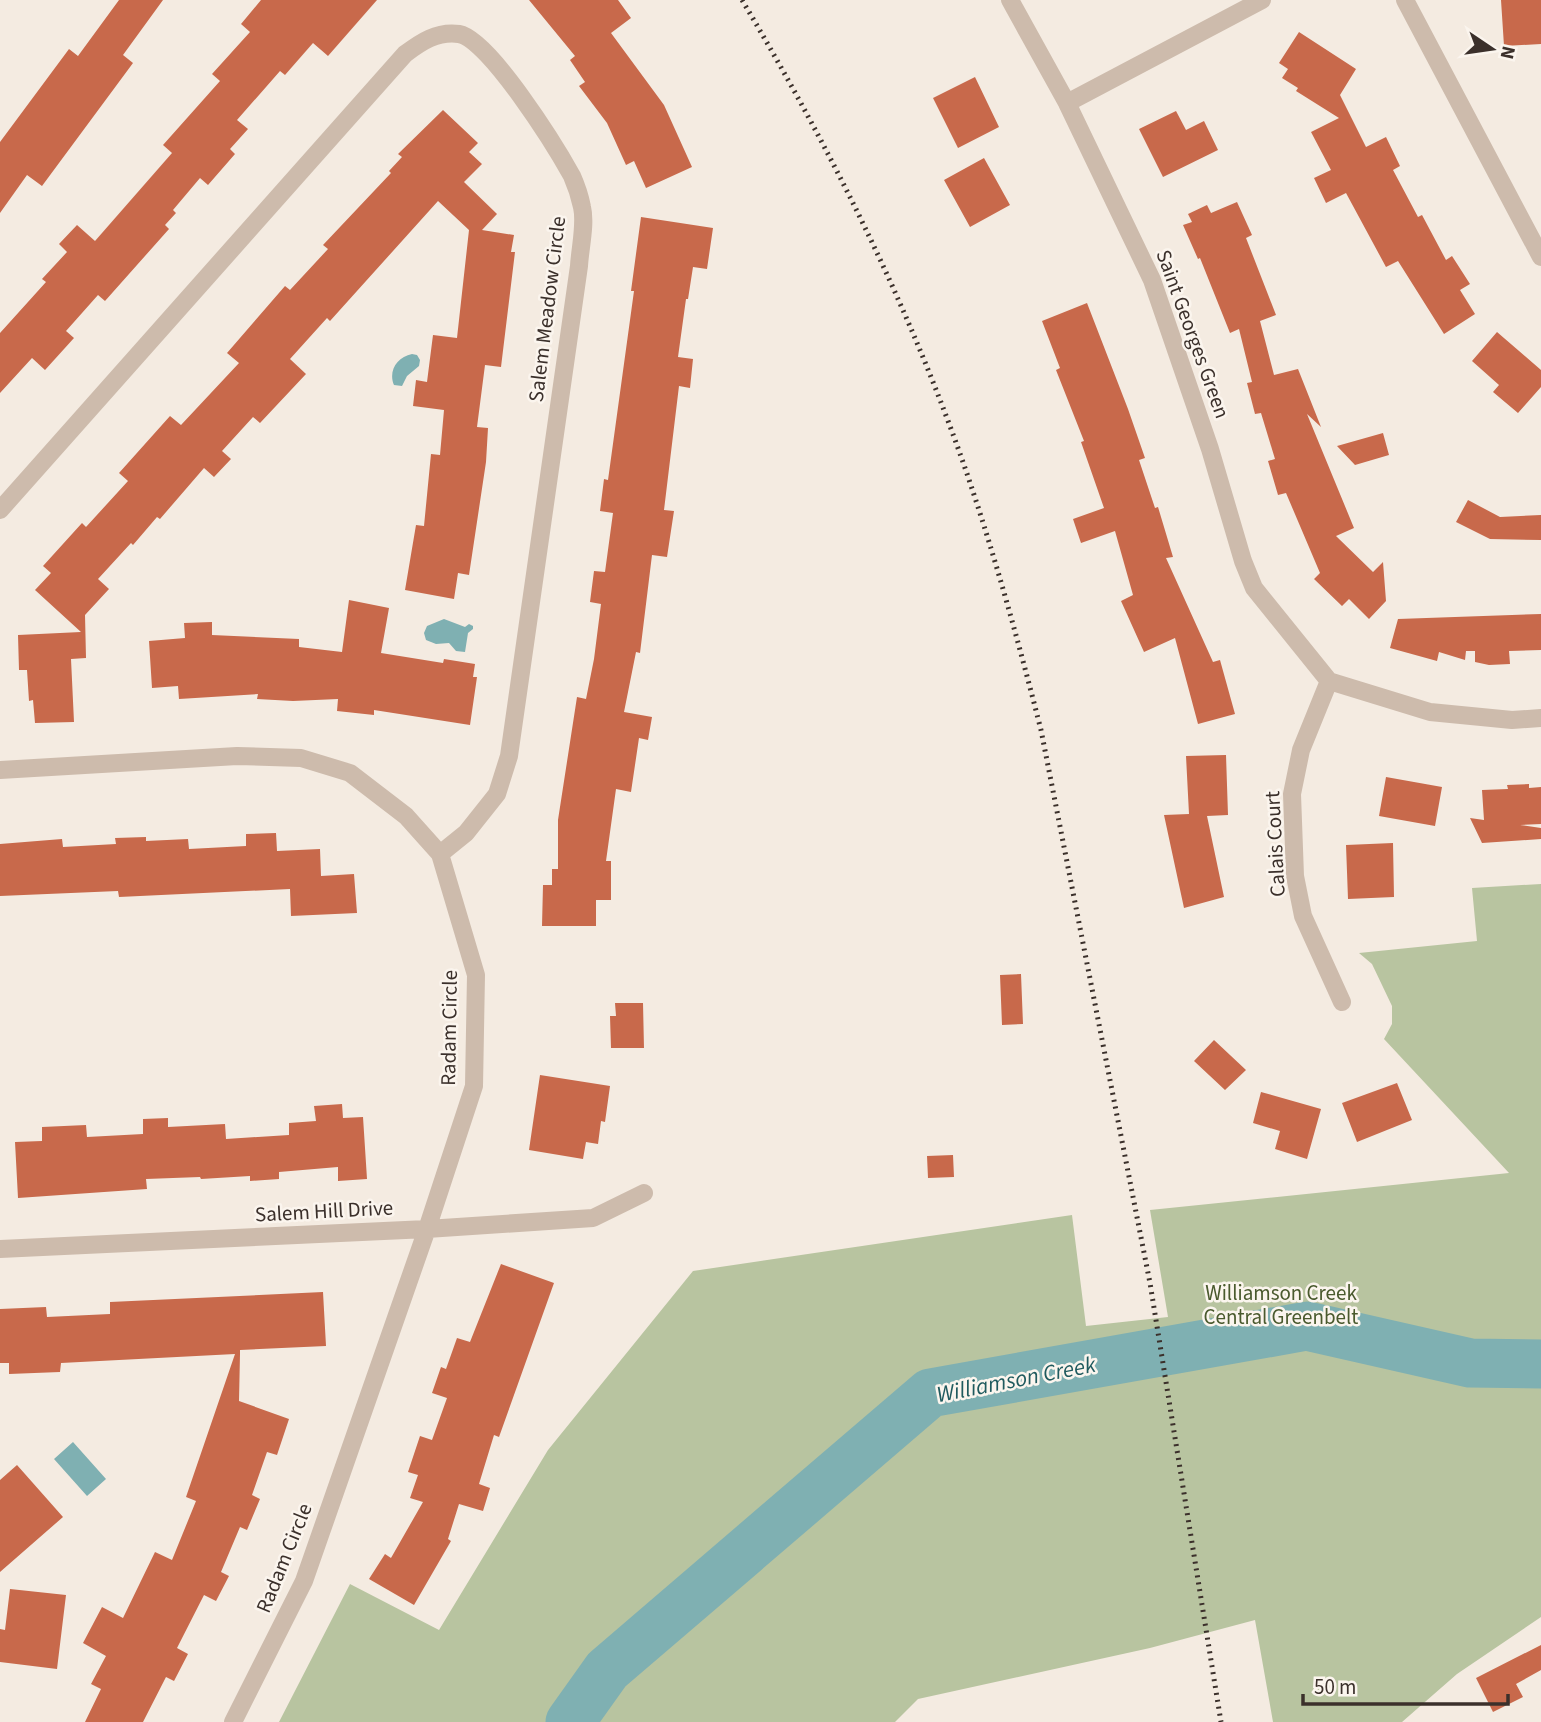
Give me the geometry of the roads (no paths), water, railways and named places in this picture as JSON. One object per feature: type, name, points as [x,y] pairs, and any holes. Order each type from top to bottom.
[{"type":"street","name":"Saint Georges Green","points":[[1010,0],[1067,103],[1152,280],[1210,450],[1242,561],[1254,588],[1329,681]]},
{"type":"street","points":[[1067,103],[1262,0]]},
{"type":"street","points":[[1405,0],[1541,257]]},
{"type":"street","name":"Salem Meadow Circle","points":[[0,510],[405,54],[425,39],[444,34],[462,34],[480,46],[503,70],[573,178],[583,209],[579,266],[509,756],[497,794],[466,833],[440,854]]},
{"type":"street","points":[[1329,681],[1430,712],[1512,720],[1541,718]]},
{"type":"street","name":"Calais Court","points":[[1329,681],[1301,750],[1292,794],[1295,876],[1303,916],[1342,1002]]},
{"type":"street","name":"Radam Circle","points":[[0,769],[237,757],[301,758],[350,773],[406,816],[440,854],[476,975],[474,1086],[304,1581],[233,1722]]},
{"type":"street","name":"Salem Hill Drive","points":[[0,1249],[427,1229],[593,1218],[644,1193]]},
{"type":"water","points":[[412,354],[417,355],[420,360],[419,366],[407,376],[402,386],[394,385],[392,375],[395,365]]},
{"type":"water","points":[[444,619],[465,627],[469,624],[473,626],[468,633],[465,652],[456,651],[449,643],[436,644],[426,640],[424,633],[427,626]]},
{"type":"water","points":[[73,1442],[106,1479],[87,1496],[54,1459]]},
{"type":"waterway","name":"Williamson Creek","points":[[570,1722],[607,1670],[930,1393],[1307,1326],[1470,1363],[1541,1364]]},
{"type":"railway","points":[[742,0],[836,169],[918,344],[964,465],[1014,630],[1041,730],[1150,1283],[1221,1722]]},
{"type":"park label","name":"Williamson Creek Central Greenbelt","points":[[1281,1305]]}]
